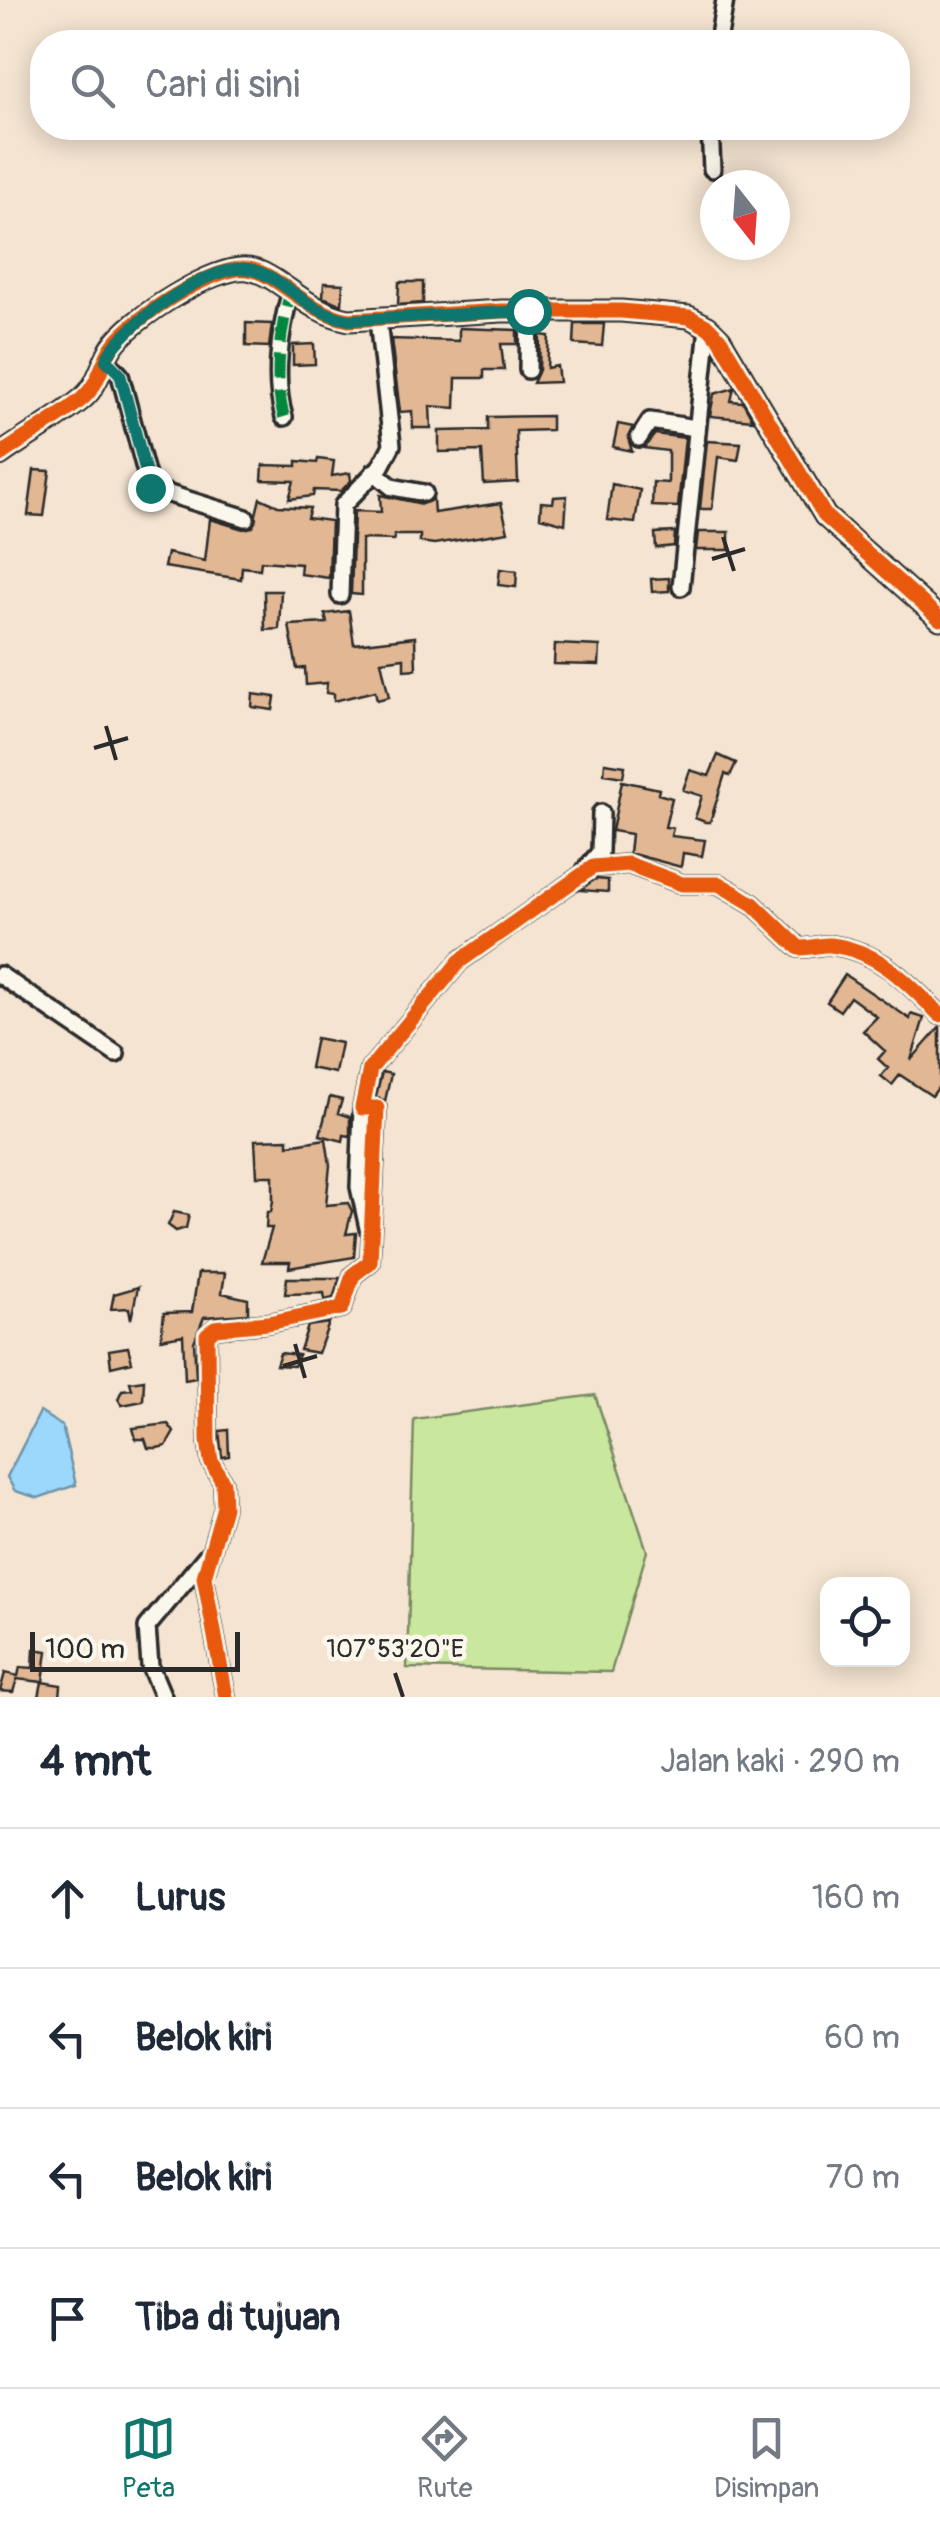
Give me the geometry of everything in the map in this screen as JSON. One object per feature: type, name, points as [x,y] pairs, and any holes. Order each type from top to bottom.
[{"type":"street","points":[[720,30],[725,0]]},
{"type":"street","points":[[711,140],[712,169]]},
{"type":"street","points":[[0,455],[86,396],[113,346],[130,329],[220,272],[256,271],[324,316],[378,320],[528,311],[688,318],[708,327],[720,339],[825,516],[940,620]]},
{"type":"street","points":[[284,417],[279,398],[282,332],[290,294]]},
{"type":"street","points":[[528,311],[528,370]]},
{"type":"street","points":[[340,595],[343,506],[388,456],[394,437],[378,320]]},
{"type":"street","points":[[680,587],[708,327]]},
{"type":"street","points":[[106,360],[120,374],[150,488],[246,518]]},
{"type":"street","points":[[639,438],[650,421],[696,428]]},
{"type":"street","points":[[374,472],[392,487],[424,493]]},
{"type":"street","points":[[582,874],[600,852],[601,813]]},
{"type":"street","points":[[226,1697],[207,1613],[208,1555],[224,1507],[223,1483],[211,1461],[208,1441],[207,1335],[215,1328],[268,1323],[342,1308],[353,1275],[370,1262],[372,1246],[377,1108],[362,1108],[370,1069],[460,961],[582,874],[606,864],[628,864],[682,884],[719,884],[753,904],[800,948],[826,944],[860,951],[898,972],[940,1015]]},
{"type":"street","points":[[0,976],[116,1054]]},
{"type":"street","points":[[162,1697],[150,1666],[147,1626],[208,1555]]},
{"type":"green space","points":[[595,1395],[647,1551],[611,1672],[407,1668],[414,1419]]},
{"type":"water","points":[[40,1412],[62,1426],[76,1485],[38,1498],[15,1491],[7,1477]]},
{"type":"building","points":[[399,282],[423,282],[423,303],[398,305]]},
{"type":"building","points":[[324,283],[343,284],[342,305],[323,297]]},
{"type":"building","points":[[246,323],[272,324],[269,347],[246,346]]},
{"type":"building","points":[[575,324],[604,324],[602,346],[574,344]]},
{"type":"building","points":[[459,328],[517,330],[517,344],[501,344],[504,370],[484,370],[484,378],[456,378],[455,408],[430,406],[431,428],[413,428],[412,411],[400,412],[391,339],[459,341]]},
{"type":"building","points":[[540,335],[549,336],[547,368],[557,366],[559,382],[533,383],[539,370]]},
{"type":"building","points":[[314,344],[315,364],[293,365],[293,345]]},
{"type":"building","points":[[734,388],[731,401],[743,402],[753,420],[710,416],[714,394]]},
{"type":"building","points":[[551,416],[551,430],[516,431],[518,482],[484,484],[482,451],[439,452],[439,431],[488,430],[488,417]]},
{"type":"building","points":[[618,424],[633,427],[628,438],[632,451],[613,447]]},
{"type":"building","points":[[655,434],[685,438],[678,507],[652,506],[653,482],[668,483],[668,451],[644,448]]},
{"type":"building","points":[[707,441],[741,443],[738,460],[718,457],[712,509],[700,509]]},
{"type":"building","points":[[318,459],[334,461],[332,476],[350,473],[351,481],[341,491],[314,490],[313,496],[289,499],[294,481],[262,480],[263,465],[297,466],[297,461],[317,463]]},
{"type":"building","points":[[34,470],[50,471],[44,516],[28,515]]},
{"type":"building","points":[[612,484],[640,490],[635,523],[607,520]]},
{"type":"building","points":[[380,495],[422,504],[433,499],[434,513],[501,503],[508,532],[434,544],[420,542],[420,535],[394,535],[394,540],[362,539],[362,595],[351,594],[354,511],[381,512]]},
{"type":"building","points":[[567,496],[565,524],[540,517],[541,502],[553,503],[554,497]]},
{"type":"building","points":[[260,498],[278,506],[310,508],[307,518],[331,521],[329,578],[300,574],[301,564],[261,561],[260,569],[242,567],[241,579],[164,567],[167,553],[205,561],[210,519],[243,529],[253,527]]},
{"type":"building","points":[[675,532],[674,546],[656,548],[655,533]]},
{"type":"building","points":[[698,532],[729,532],[729,550],[696,550]]},
{"type":"building","points":[[500,569],[517,571],[516,587],[498,585]]},
{"type":"building","points":[[669,578],[669,591],[652,592],[651,579]]},
{"type":"building","points":[[264,591],[281,591],[279,629],[265,630]]},
{"type":"building","points":[[349,611],[354,644],[415,637],[416,669],[404,670],[404,658],[381,661],[389,697],[377,700],[375,691],[334,701],[334,694],[326,693],[327,683],[306,685],[305,668],[297,669],[289,625],[327,623],[325,614]]},
{"type":"building","points":[[555,644],[600,646],[599,665],[554,664]]},
{"type":"building","points":[[253,694],[275,697],[273,710],[252,707]]},
{"type":"building","points":[[718,755],[736,763],[730,776],[725,774],[710,822],[705,822],[695,818],[702,796],[683,790],[690,770],[709,776]]},
{"type":"building","points":[[605,763],[625,766],[623,777],[604,774]]},
{"type":"building","points":[[622,781],[659,789],[658,794],[672,798],[665,827],[673,828],[671,836],[705,840],[702,856],[683,853],[681,867],[629,853],[631,834],[612,831]]},
{"type":"building","points":[[595,879],[608,880],[608,892],[580,890]]},
{"type":"building","points":[[845,975],[910,1019],[911,1014],[924,1018],[911,1060],[940,1027],[940,1085],[932,1096],[900,1075],[892,1085],[881,1076],[888,1068],[878,1059],[885,1051],[863,1031],[877,1017],[850,997],[840,1011],[827,1002]]},
{"type":"building","points":[[316,1038],[341,1043],[335,1073],[310,1068]]},
{"type":"building","points":[[382,1072],[391,1074],[385,1101],[376,1097]]},
{"type":"building","points":[[330,1097],[342,1100],[338,1113],[350,1117],[350,1136],[344,1135],[343,1141],[320,1135]]},
{"type":"building","points":[[288,1139],[288,1145],[326,1139],[330,1165],[326,1205],[348,1203],[352,1211],[346,1234],[356,1233],[354,1257],[289,1268],[290,1262],[262,1262],[272,1228],[266,1228],[267,1212],[271,1212],[273,1201],[273,1176],[257,1176],[255,1140]]},
{"type":"building","points":[[174,1212],[189,1215],[186,1228],[176,1231],[168,1225]]},
{"type":"building","points":[[198,1273],[225,1273],[222,1293],[248,1299],[248,1314],[204,1317],[194,1342],[196,1378],[185,1380],[183,1335],[161,1339],[164,1313],[192,1312]]},
{"type":"building","points":[[287,1278],[340,1278],[333,1298],[325,1300],[324,1293],[285,1294]]},
{"type":"building","points":[[138,1287],[131,1319],[129,1308],[111,1309],[114,1294]]},
{"type":"building","points":[[329,1323],[318,1353],[300,1350],[308,1326]]},
{"type":"building","points":[[128,1347],[132,1362],[111,1367],[109,1350]]},
{"type":"building","points":[[280,1353],[299,1355],[294,1366],[276,1365]]},
{"type":"building","points":[[144,1380],[143,1401],[122,1405],[118,1399],[122,1390],[132,1389],[130,1382]]},
{"type":"building","points":[[168,1424],[174,1432],[166,1446],[148,1448],[145,1439],[136,1439],[133,1428]]},
{"type":"building","points":[[228,1430],[229,1456],[222,1457],[219,1431]]},
{"type":"building","points":[[34,1649],[47,1651],[43,1682],[17,1679],[13,1692],[0,1691],[5,1673],[18,1676],[20,1667],[33,1668]]},
{"type":"building","points":[[42,1682],[61,1685],[60,1697],[39,1697]]},
{"type":"marked path","points":[[284,417],[279,356],[290,294]]},
{"type":"cycle path","points":[[0,455],[88,393],[112,347],[136,322],[196,284],[234,270],[259,272],[319,309],[349,320],[502,311],[621,311],[689,317],[720,339],[825,516],[940,619]]},
{"type":"cycle path","points":[[226,1697],[204,1577],[224,1507],[223,1483],[211,1461],[208,1441],[207,1335],[215,1328],[268,1323],[342,1308],[353,1275],[370,1262],[377,1108],[362,1108],[370,1069],[460,961],[593,867],[628,864],[682,884],[719,884],[753,904],[799,948],[830,945],[877,961],[940,1015]]},
{"type":"route","points":[[150,488],[120,374],[106,360],[113,346],[130,329],[210,276],[250,269],[270,278],[324,316],[349,320],[528,311]]}]
